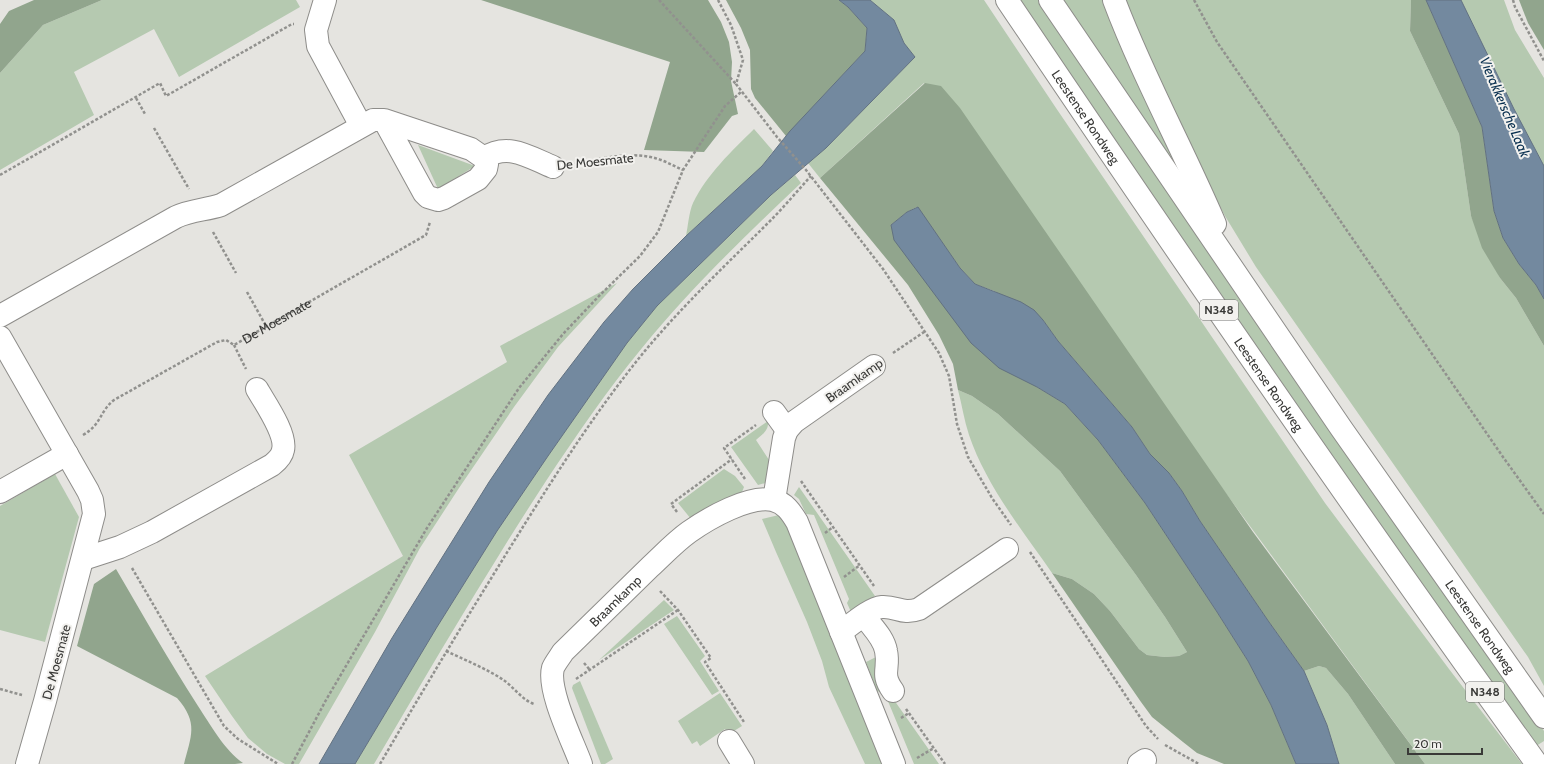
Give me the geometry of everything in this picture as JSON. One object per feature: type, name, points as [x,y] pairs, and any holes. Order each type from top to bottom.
[{"type":"street","points":[[325,0],[316,30],[318,46],[361,126]]},
{"type":"street","name":"Leestense Rondweg","points":[[1007,0],[1086,118],[1433,620],[1537,764]]},
{"type":"street","name":"Leestense Rondweg","points":[[1050,0],[1341,428],[1544,717]]},
{"type":"street","name":"N348","points":[[1114,0],[1143,69],[1198,184],[1233,268]]},
{"type":"street","points":[[0,316],[176,216],[212,208],[221,204],[373,120],[384,120],[471,149],[484,158],[486,169],[478,179],[438,200],[428,197],[424,193],[384,120]]},
{"type":"street","name":"De Moesmate","points":[[484,158],[491,153],[507,150],[553,167]]},
{"type":"street","name":"De Moesmate","points":[[0,337],[88,491],[94,514],[27,764]]},
{"type":"street","name":"Braamkamp","points":[[787,430],[803,415],[874,366]]},
{"type":"street","points":[[83,559],[120,547],[152,532],[278,460],[284,449],[282,436],[257,389]]},
{"type":"street","points":[[774,412],[787,430],[767,500],[787,508],[797,522],[841,632],[904,762]]},
{"type":"street","points":[[0,492],[65,450]]},
{"type":"street","name":"Braamkamp","points":[[581,764],[554,694],[553,668],[563,652],[643,573],[691,531],[727,511],[744,504],[767,500]]},
{"type":"street","points":[[841,632],[878,608],[889,607],[902,611],[913,611],[919,609],[1016,548]]},
{"type":"street","points":[[864,616],[885,645],[887,658],[886,679],[893,691]]},
{"type":"street","points":[[728,741],[743,764]]},
{"type":"path","points":[[659,0],[736,84],[777,137],[811,176],[883,269],[939,354],[949,376],[957,424],[968,457],[989,493],[1013,528]]},
{"type":"path","points":[[718,0],[731,25],[743,60],[736,84]]},
{"type":"path","points":[[1194,0],[1222,49],[1498,450],[1544,514]]},
{"type":"path","points":[[1513,0],[1515,7],[1544,61]]},
{"type":"path","points":[[0,175],[160,83],[166,96],[292,24],[316,30]]},
{"type":"path","points":[[292,764],[326,700],[426,528],[519,388],[563,334],[598,296],[640,256],[658,232],[683,170],[725,106],[741,92]]},
{"type":"path","points":[[136,98],[145,114]]},
{"type":"path","name":"De Moesmate","points":[[553,167],[564,167],[623,156],[641,156],[660,159],[683,170]]},
{"type":"path","points":[[380,764],[446,652],[539,500],[572,450],[644,352],[688,303],[773,218],[811,176]]},
{"type":"path","name":"De Moesmate","points":[[65,450],[91,431],[99,421],[108,404],[114,400],[217,342],[226,340],[234,345],[426,235],[438,200]]},
{"type":"path","points":[[247,292],[266,326]]},
{"type":"path","name":"Braamkamp","points":[[874,366],[924,332]]},
{"type":"path","points":[[767,500],[724,448],[774,412]]},
{"type":"path","points":[[781,453],[889,607]]},
{"type":"path","points":[[691,531],[671,504],[732,459]]},
{"type":"path","points":[[120,547],[224,726],[244,743],[278,764]]},
{"type":"path","points":[[1016,548],[1146,726],[1166,746],[1199,764]]},
{"type":"path","points":[[643,573],[678,610],[711,658],[705,662],[748,728],[728,741]]},
{"type":"path","points":[[446,652],[502,679],[529,703],[537,705],[678,610]]},
{"type":"path","points":[[893,691],[945,764]]},
{"type":"path","points":[[904,762],[934,748]]},
{"type":"green space","points":[[34,0],[102,0],[43,25],[0,73],[0,24],[9,11]]},
{"type":"green space","points":[[102,0],[296,0],[300,7],[179,77],[154,29],[74,72],[94,115],[0,170],[0,73],[43,25]]},
{"type":"green space","points":[[481,0],[708,0],[721,22],[729,42],[732,62],[731,81],[738,114],[732,116],[704,152],[644,150],[670,62]]},
{"type":"green space","points":[[726,0],[839,0],[848,7],[867,28],[865,51],[786,136],[755,98],[751,89],[750,50],[741,28]]},
{"type":"green space","points":[[870,0],[984,0],[1325,503],[1522,764],[1425,764],[924,83],[820,178],[808,163],[826,148],[915,57],[904,43],[894,20]]},
{"type":"green space","points":[[1018,0],[1038,0],[1222,270],[1544,731],[1544,741],[1533,748]]},
{"type":"green space","points":[[1059,0],[1105,0],[1209,216]]},
{"type":"green space","points":[[1122,0],[1411,0],[1410,31],[1459,134],[1471,216],[1500,278],[1516,298],[1544,346],[1544,686],[1528,657],[1256,267],[1225,216],[1192,153]]},
{"type":"green space","points":[[1411,0],[1426,0],[1482,127],[1494,211],[1503,238],[1519,264],[1536,285],[1544,299],[1544,346],[1516,298],[1500,278],[1482,248],[1471,216],[1459,134],[1410,31]]},
{"type":"green space","points":[[1461,0],[1504,0],[1515,30],[1544,78],[1544,166],[1514,109]]},
{"type":"green space","points":[[1519,0],[1544,0],[1544,50],[1528,23]]},
{"type":"green space","points":[[925,83],[941,86],[960,108],[1253,532],[1425,764],[1395,764],[1348,694],[1326,668],[1319,666],[1304,671],[1200,521],[1169,473],[1150,454],[1132,427],[1058,341],[1043,320],[994,291],[975,284],[960,268],[917,207],[907,212],[891,225],[1037,387],[1065,404],[1098,440],[1145,503],[1248,661],[1271,705],[1296,764],[1224,764],[1197,753],[1152,717],[1052,573],[1072,579],[1094,594],[1110,611],[1139,649],[1147,655],[1165,657],[1179,656],[1187,652],[1136,575],[1060,471],[998,414],[972,396],[958,390],[953,364],[939,335],[908,285],[820,178]]},
{"type":"green space","points":[[754,129],[773,151],[762,166],[686,236],[693,203],[705,182],[720,163]]},
{"type":"green space","points":[[418,145],[475,166],[438,189]]},
{"type":"green space","points":[[795,175],[801,183],[739,243],[679,305],[616,380],[546,481],[458,621],[374,764],[355,764],[437,627],[497,531],[627,343],[657,306],[771,195]]},
{"type":"green space","points":[[617,283],[558,347],[514,407],[459,488],[420,548],[375,632],[299,764],[285,764],[267,754],[248,738],[205,676],[403,556],[349,455],[507,362],[500,346]]},
{"type":"green space","points":[[958,390],[972,396],[998,414],[1060,471],[1136,575],[1187,652],[1179,656],[1165,657],[1147,655],[1139,649],[1110,611],[1094,594],[1072,579],[1052,573],[1017,524],[985,472],[969,435]]},
{"type":"green space","points":[[768,421],[763,434],[756,440],[771,463],[769,482],[758,485],[731,447]]},
{"type":"green space","points":[[724,469],[735,476],[744,487],[742,492],[691,519],[678,503]]},
{"type":"green space","points":[[55,474],[79,517],[45,642],[0,630],[0,506]]},
{"type":"green space","points":[[799,487],[875,596],[853,613],[851,612],[847,603],[849,599],[814,515],[806,514],[799,499],[794,495]]},
{"type":"green space","points":[[779,515],[784,518],[884,764],[865,764],[829,687],[822,661],[807,622],[762,519]]},
{"type":"green space","points":[[116,569],[177,672],[213,729],[230,752],[243,763],[184,764],[191,737],[191,722],[184,707],[177,698],[77,646],[94,584]]},
{"type":"green space","points":[[664,600],[674,610],[599,660]]},
{"type":"green space","points":[[677,616],[705,656],[700,661],[719,691],[712,695],[664,624]]},
{"type":"green space","points":[[878,656],[887,690],[939,764],[914,764],[885,694],[877,691],[866,662]]},
{"type":"green space","points":[[1319,666],[1326,668],[1348,694],[1395,764],[1339,764],[1327,725],[1304,671]]},
{"type":"green space","points":[[580,681],[613,759],[605,764],[601,764],[572,688],[573,685]]},
{"type":"green space","points":[[720,693],[742,726],[729,734],[725,729],[700,746],[697,741],[692,744],[678,721]]},
{"type":"water","points":[[839,0],[870,0],[894,20],[904,43],[915,57],[826,148],[771,195],[657,306],[627,343],[497,531],[437,627],[355,764],[319,764],[392,638],[489,482],[548,395],[604,322],[633,289],[686,236],[762,166],[790,131],[865,51],[867,28],[848,7]]},
{"type":"water","name":"Vierakkersche Laak","points":[[1426,0],[1461,0],[1514,109],[1544,166],[1544,299],[1536,285],[1519,264],[1503,238],[1494,211],[1482,127]]},
{"type":"water","points":[[918,207],[960,268],[975,284],[1021,302],[1034,310],[1058,341],[1132,427],[1150,454],[1169,473],[1200,521],[1304,671],[1327,725],[1339,764],[1296,764],[1271,705],[1248,661],[1145,503],[1098,440],[1065,404],[1037,387],[999,368],[971,343],[894,240],[891,225],[907,212]]}]
